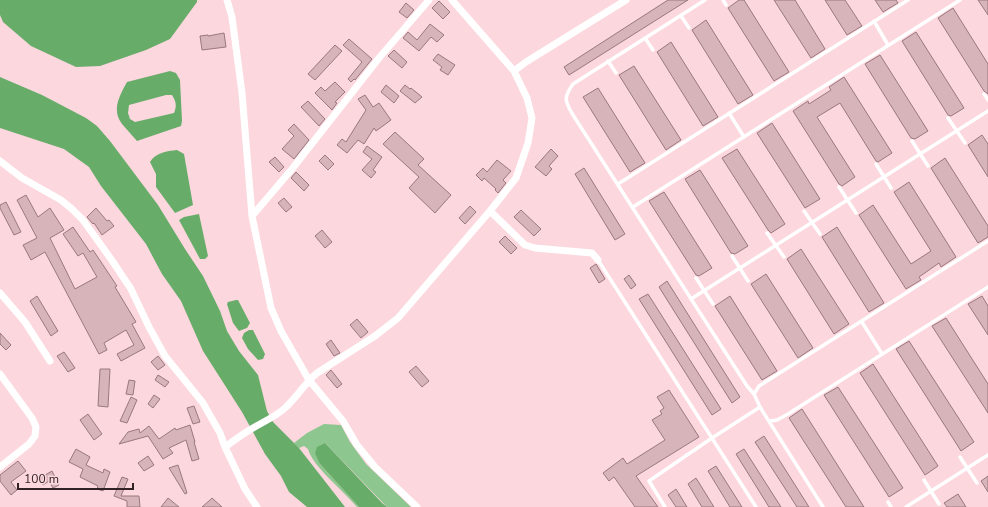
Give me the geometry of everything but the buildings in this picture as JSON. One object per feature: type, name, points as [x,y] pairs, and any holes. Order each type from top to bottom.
[{"type":"street","points":[[226,0],[232,17],[242,93],[252,216],[271,308],[281,331],[309,380],[344,421],[357,445],[375,467],[417,507]]},
{"type":"street","points":[[252,216],[292,169],[379,58],[430,0]]},
{"type":"street","points":[[225,448],[247,431],[273,417],[284,409],[317,373],[375,336],[398,318],[490,211],[516,178],[528,143],[532,118],[527,98],[514,71],[452,0]]},
{"type":"street","points":[[514,71],[626,0]]},
{"type":"street","points":[[0,161],[29,182],[61,200],[83,220],[131,289],[165,356],[204,403],[220,433],[225,448],[246,490],[257,507]]},
{"type":"street","points":[[490,211],[525,245],[535,248],[592,253],[598,260]]},
{"type":"street","points":[[0,293],[25,322],[50,361]]},
{"type":"street","points":[[0,374],[32,418],[36,427],[35,436],[28,444],[0,467]]},
{"type":"lane","points":[[705,0],[573,84],[565,98],[573,115],[746,386],[754,394],[760,407],[823,507]]},
{"type":"lane","points":[[723,0],[726,5]]},
{"type":"lane","points":[[618,184],[908,0]]},
{"type":"lane","points":[[633,207],[960,0]]},
{"type":"lane","points":[[681,16],[689,28]]},
{"type":"lane","points":[[874,21],[888,45]]},
{"type":"lane","points":[[645,38],[653,50]]},
{"type":"lane","points":[[608,62],[616,73]]},
{"type":"lane","points":[[984,94],[988,100]]},
{"type":"lane","points":[[691,299],[988,111]]},
{"type":"lane","points":[[729,114],[744,137]]},
{"type":"lane","points":[[948,118],[965,143]]},
{"type":"lane","points":[[912,141],[928,166]]},
{"type":"lane","points":[[876,164],[892,188]]},
{"type":"lane","points":[[839,188],[856,213]]},
{"type":"lane","points":[[804,211],[820,234]]},
{"type":"lane","points":[[767,233],[784,257]]},
{"type":"lane","points":[[754,394],[759,386],[988,241]]},
{"type":"lane","points":[[732,256],[748,281]]},
{"type":"lane","points":[[598,260],[756,507]]},
{"type":"lane","points":[[696,278],[713,304]]},
{"type":"lane","points":[[770,421],[777,420],[788,414],[988,287]]},
{"type":"lane","points":[[862,322],[882,354]]},
{"type":"lane","points":[[665,507],[649,481],[760,407]]},
{"type":"lane","points":[[906,507],[988,455]]},
{"type":"lane","points":[[960,457],[977,482]]},
{"type":"lane","points":[[924,480],[939,504]]},
{"type":"lane","points":[[888,502],[891,507]]},
{"type":"shaded area","points":[[0,0],[197,0],[197,2],[170,39],[146,50],[100,66],[76,67],[31,46],[3,22],[0,15]]},
{"type":"shaded area","points":[[170,71],[176,73],[180,80],[181,126],[137,141],[122,124],[117,113],[118,103],[127,82]],"holes":[[[166,95],[172,95],[176,104],[174,113],[135,122],[130,119],[128,113],[129,105]]]},
{"type":"shaded area","points":[[0,77],[42,95],[86,118],[97,126],[110,141],[158,205],[203,276],[220,311],[227,331],[239,351],[258,375],[267,411],[273,422],[299,448],[345,507],[307,507],[289,492],[281,476],[265,454],[242,412],[203,351],[181,301],[162,274],[146,244],[101,186],[89,167],[64,149],[0,128]]},
{"type":"shaded area","points":[[177,150],[184,154],[193,205],[175,213],[156,187],[156,174],[150,162],[155,156],[165,152]]},
{"type":"shaded area","points":[[199,214],[208,256],[205,259],[200,259],[179,220],[184,217]]},
{"type":"shaded area","points":[[238,300],[250,323],[247,328],[239,331],[233,323],[227,304],[228,302]]},
{"type":"shaded area","points":[[249,330],[253,330],[265,354],[263,359],[258,360],[248,349],[242,338],[244,333]]},
{"type":"shaded area","points":[[324,424],[341,425],[350,442],[366,464],[411,507],[387,507],[325,443],[320,464],[359,507],[357,507],[322,471],[311,456],[308,449],[304,446],[299,448],[294,443],[307,433]]},
{"type":"shaded area","points":[[325,443],[387,507],[359,507],[320,464],[315,453],[317,447]]}]
